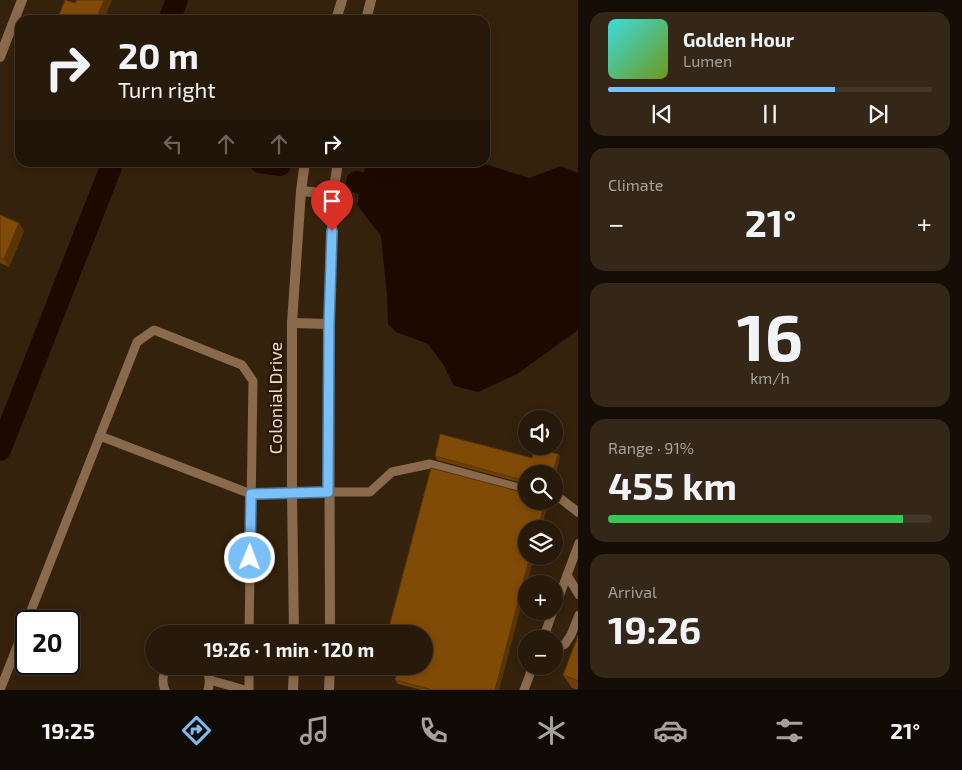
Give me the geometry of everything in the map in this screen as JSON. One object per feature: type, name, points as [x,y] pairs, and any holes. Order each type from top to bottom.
[{"type":"street","points":[[15,15],[22,0]]},
{"type":"street","points":[[338,15],[342,0]]},
{"type":"street","points":[[367,15],[371,0]]},
{"type":"street","points":[[0,57],[2,46],[15,16]]},
{"type":"street","name":"Colonial Drive","points":[[294,625],[292,323],[304,167]]},
{"type":"street","points":[[330,625],[329,324],[333,194],[337,167]]},
{"type":"street","points":[[301,191],[333,194]]},
{"type":"street","points":[[292,323],[329,324]]},
{"type":"street","points":[[292,494],[328,492]]},
{"type":"street","points":[[293,690],[294,675]]},
{"type":"street","points":[[328,690],[329,675]]},
{"type":"lane","points":[[32,610],[137,342],[154,330],[242,364],[253,381],[249,625]]},
{"type":"lane","points":[[100,436],[251,494],[292,494]]},
{"type":"lane","points":[[328,492],[370,492],[392,472],[430,464],[518,488]]},
{"type":"lane","points":[[563,501],[578,513]]},
{"type":"lane","points":[[563,586],[578,543]]},
{"type":"lane","points":[[567,575],[578,595]]},
{"type":"lane","points":[[563,645],[571,635],[578,615]]},
{"type":"lane","points":[[0,690],[15,653]]},
{"type":"lane","points":[[164,675],[163,686],[165,690]]},
{"type":"lane","points":[[208,690],[209,675]]},
{"type":"lane","points":[[249,675],[249,690]]},
{"type":"lane","points":[[524,690],[530,675]]},
{"type":"lane","points":[[210,680],[245,690]]},
{"type":"shaded area","points":[[490,166],[529,178],[561,166],[578,173],[578,330],[517,374],[478,392],[454,386],[443,364],[428,344],[396,332],[388,324],[381,236],[357,205],[365,167]]},
{"type":"building","points":[[65,0],[75,3],[77,0],[104,0],[98,15],[59,15]]},
{"type":"building","points":[[0,215],[19,223],[4,259],[0,258]]},
{"type":"building","points":[[440,434],[532,458],[533,455],[558,455],[555,465],[518,465],[518,479],[435,456]]},
{"type":"building","points":[[431,468],[518,491],[518,510],[543,510],[540,520],[518,520],[518,565],[528,565],[525,575],[518,575],[518,602],[495,690],[433,690],[395,680],[396,675],[433,675],[433,625],[390,625]]},
{"type":"building","points":[[578,636],[578,681],[563,675]]},
{"type":"waterway","points":[[171,15],[177,0]]},
{"type":"waterway","points":[[0,450],[111,167]]},
{"type":"waterway","points":[[357,182],[392,194]]},
{"type":"route","points":[[250,558],[251,494],[328,492],[329,324],[332,231]]}]
